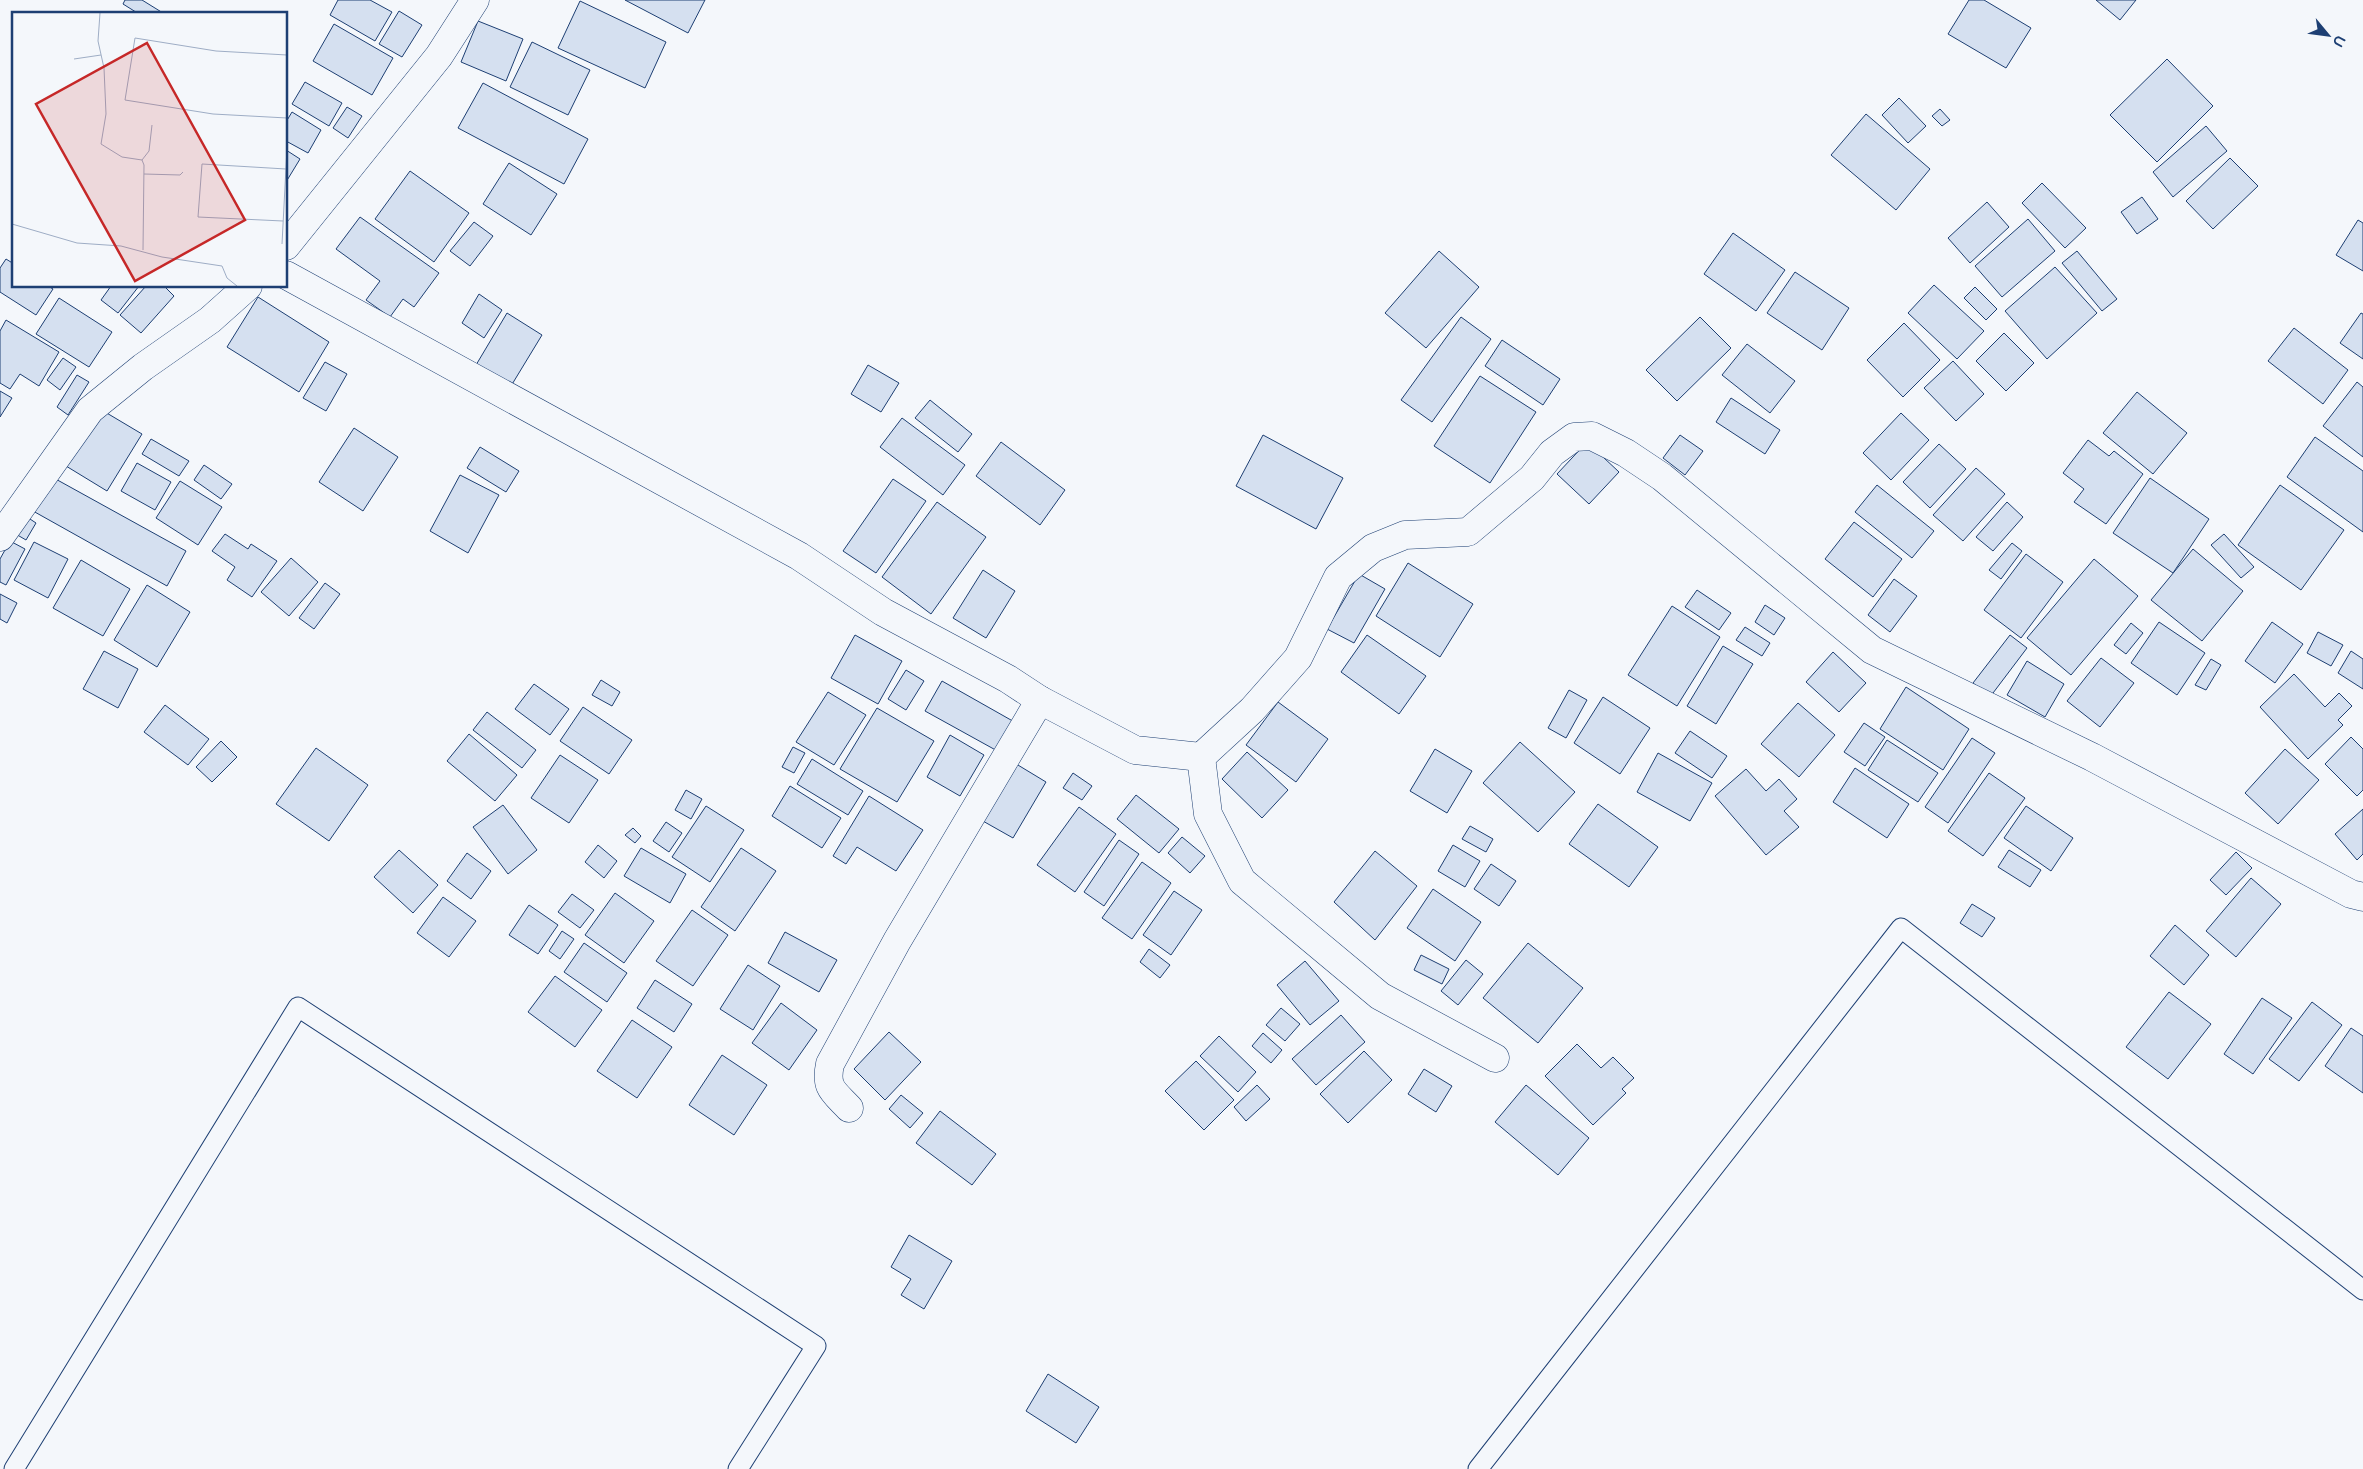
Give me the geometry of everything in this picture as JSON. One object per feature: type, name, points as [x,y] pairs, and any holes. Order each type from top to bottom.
[{"type":"street","points":[[288,244],[440,56],[475,0]]},
{"type":"street","points":[[288,276],[799,556],[883,612],[1008,679],[1040,700],[1135,750],[1201,757],[1252,710],[1298,658],[1338,577],[1373,548],[1405,535],[1468,532],[1532,478],[1559,448],[1574,437],[1592,436],[1626,453],[1669,482],[1872,650],[2092,756],[2351,894],[2363,897]]},
{"type":"street","points":[[0,537],[90,410],[142,368],[210,320],[246,288]]},
{"type":"street","points":[[849,1108],[830,1088],[827,1078],[830,1064],[897,941],[1040,700]]},
{"type":"street","points":[[1201,757],[1208,814],[1242,880],[1380,996],[1495,1058]]},
{"type":"lane","points":[[1478,1469],[1901,928],[2363,1290]]},
{"type":"lane","points":[[14,1469],[298,1007],[816,1346],[738,1469]]},
{"type":"building","points":[[125,0],[142,0],[161,12],[136,12],[123,4]]},
{"type":"building","points":[[338,0],[370,0],[392,12],[375,41],[330,15]]},
{"type":"building","points":[[625,0],[705,0],[688,33]]},
{"type":"building","points":[[1969,0],[1984,0],[2031,28],[2006,68],[1948,34]]},
{"type":"building","points":[[2096,0],[2136,0],[2120,20]]},
{"type":"building","points":[[580,1],[666,42],[645,88],[558,48]]},
{"type":"building","points":[[399,11],[422,25],[402,57],[379,44]]},
{"type":"building","points":[[478,21],[523,39],[506,81],[461,62]]},
{"type":"building","points":[[334,24],[393,58],[372,95],[313,61]]},
{"type":"building","points":[[532,42],[590,70],[568,115],[510,87]]},
{"type":"building","points":[[2167,59],[2213,106],[2157,162],[2110,115]]},
{"type":"building","points":[[305,82],[342,103],[329,126],[292,104]]},
{"type":"building","points":[[483,83],[588,139],[564,184],[458,128]]},
{"type":"building","points":[[1899,98],[1926,126],[1908,143],[1882,115]]},
{"type":"building","points":[[347,107],[362,116],[348,138],[333,128]]},
{"type":"building","points":[[1940,109],[1950,120],[1942,126],[1932,116]]},
{"type":"building","points":[[292,112],[321,130],[308,153],[288,142],[288,119]]},
{"type":"building","points":[[1866,114],[1930,169],[1896,210],[1831,155]]},
{"type":"building","points":[[2206,126],[2227,151],[2173,197],[2153,172]]},
{"type":"building","points":[[288,151],[300,159],[288,179]]},
{"type":"building","points":[[2230,158],[2258,186],[2213,229],[2186,201]]},
{"type":"building","points":[[509,163],[557,194],[531,235],[483,204]]},
{"type":"building","points":[[410,171],[469,213],[434,262],[375,219]]},
{"type":"building","points":[[2042,183],[2086,228],[2065,248],[2022,203]]},
{"type":"building","points":[[2142,197],[2158,219],[2137,234],[2121,212]]},
{"type":"building","points":[[1987,202],[2009,227],[1970,263],[1948,238]]},
{"type":"building","points":[[360,217],[439,273],[414,307],[403,299],[390,317],[366,300],[380,281],[336,249]]},
{"type":"building","points":[[2028,219],[2055,251],[2002,297],[1975,266]]},
{"type":"building","points":[[2358,220],[2363,223],[2363,271],[2336,255]]},
{"type":"building","points":[[474,222],[493,236],[470,266],[450,251]]},
{"type":"building","points":[[1733,233],[1785,270],[1756,311],[1704,274]]},
{"type":"building","points":[[1439,251],[1479,287],[1426,348],[1385,313]]},
{"type":"building","points":[[2077,251],[2117,299],[2102,311],[2062,263]]},
{"type":"building","points":[[6,259],[12,263],[12,288],[53,289],[36,315],[0,292],[0,268]]},
{"type":"building","points":[[2055,267],[2097,313],[2047,359],[2005,311]]},
{"type":"building","points":[[1795,272],[1849,308],[1822,350],[1767,313]]},
{"type":"building","points":[[1934,285],[1984,331],[1957,359],[1908,313]]},
{"type":"building","points":[[1975,287],[1997,309],[1986,320],[1964,298]]},
{"type":"building","points":[[110,288],[137,288],[118,313],[101,300]]},
{"type":"building","points":[[144,288],[166,288],[174,296],[141,333],[120,315]]},
{"type":"building","points":[[479,294],[502,310],[484,338],[462,323]]},
{"type":"building","points":[[258,297],[329,342],[299,392],[227,347]]},
{"type":"building","points":[[59,298],[112,332],[89,367],[36,334]]},
{"type":"building","points":[[507,313],[542,335],[511,386],[476,365]]},
{"type":"building","points":[[2361,313],[2363,314],[2363,359],[2340,343]]},
{"type":"building","points":[[1461,317],[1491,339],[1432,422],[1401,400]]},
{"type":"building","points":[[1700,317],[1731,348],[1677,401],[1646,370]]},
{"type":"building","points":[[6,320],[59,352],[39,386],[20,374],[10,389],[0,383],[0,331]]},
{"type":"building","points":[[1904,323],[1940,360],[1903,397],[1867,360]]},
{"type":"building","points":[[2294,328],[2348,370],[2323,404],[2268,361]]},
{"type":"building","points":[[2004,333],[2034,363],[2006,391],[1976,361]]},
{"type":"building","points":[[1502,340],[1560,379],[1543,405],[1485,366]]},
{"type":"building","points":[[1747,344],[1795,381],[1770,413],[1722,375]]},
{"type":"building","points":[[63,358],[76,367],[60,390],[47,380]]},
{"type":"building","points":[[1953,361],[1984,394],[1956,421],[1924,388]]},
{"type":"building","points":[[325,362],[347,374],[326,411],[303,398]]},
{"type":"building","points":[[868,365],[899,383],[881,412],[851,394]]},
{"type":"building","points":[[77,375],[89,382],[68,415],[57,407]]},
{"type":"building","points":[[1480,376],[1536,412],[1490,483],[1434,446]]},
{"type":"building","points":[[2357,382],[2363,387],[2363,457],[2323,426]]},
{"type":"building","points":[[0,391],[12,398],[0,417]]},
{"type":"building","points":[[2137,392],[2187,433],[2153,474],[2103,433]]},
{"type":"building","points":[[1731,398],[1780,430],[1765,454],[1716,422]]},
{"type":"building","points":[[930,400],[972,434],[958,452],[915,418]]},
{"type":"building","points":[[100,409],[142,434],[107,491],[66,466]]},
{"type":"building","points":[[1901,413],[1929,440],[1891,480],[1863,453]]},
{"type":"building","points":[[902,418],[965,465],[943,495],[880,447]]},
{"type":"building","points":[[354,428],[398,457],[363,511],[319,482]]},
{"type":"building","points":[[1263,435],[1343,478],[1316,529],[1236,486]]},
{"type":"building","points":[[1680,435],[1703,451],[1685,475],[1663,458]]},
{"type":"building","points":[[2315,437],[2363,471],[2363,532],[2287,477]]},
{"type":"building","points":[[151,439],[189,461],[179,476],[142,454]]},
{"type":"building","points":[[2088,440],[2109,456],[2114,451],[2143,474],[2106,524],[2074,502],[2084,489],[2063,473]]},
{"type":"building","points":[[1001,442],[1065,490],[1040,525],[976,476]]},
{"type":"building","points":[[1587,442],[1619,472],[1589,504],[1557,474]]},
{"type":"building","points":[[1939,444],[1966,469],[1930,508],[1903,482]]},
{"type":"building","points":[[480,447],[519,471],[506,492],[467,468]]},
{"type":"building","points":[[137,463],[171,482],[155,510],[121,491]]},
{"type":"building","points":[[204,465],[232,484],[221,499],[194,480]]},
{"type":"building","points":[[1976,468],[2005,494],[1963,541],[1933,515]]},
{"type":"building","points":[[460,475],[499,495],[468,553],[430,531]]},
{"type":"building","points":[[52,477],[186,551],[167,586],[33,511]]},
{"type":"building","points":[[2150,478],[2209,519],[2173,573],[2113,533]]},
{"type":"building","points":[[893,479],[926,501],[876,573],[843,551]]},
{"type":"building","points":[[180,481],[222,507],[198,545],[156,518]]},
{"type":"building","points":[[1877,485],[1934,531],[1912,558],[1855,512]]},
{"type":"building","points":[[2280,485],[2344,530],[2301,590],[2238,545]]},
{"type":"building","points":[[937,502],[986,537],[931,614],[882,577]]},
{"type":"building","points":[[2007,502],[2023,517],[1993,551],[1976,537]]},
{"type":"building","points":[[24,515],[36,523],[26,540],[14,533]]},
{"type":"building","points":[[1854,522],[1902,559],[1873,597],[1825,559]]},
{"type":"building","points":[[225,534],[248,549],[251,544],[277,561],[252,597],[227,580],[235,567],[212,551]]},
{"type":"building","points":[[2224,534],[2254,567],[2241,578],[2211,545]]},
{"type":"building","points":[[10,541],[25,549],[6,585],[0,582],[0,559]]},
{"type":"building","points":[[34,542],[68,559],[48,598],[14,580]]},
{"type":"building","points":[[2012,543],[2022,551],[2001,579],[1989,570]]},
{"type":"building","points":[[2193,549],[2243,591],[2202,641],[2151,600]]},
{"type":"building","points":[[2026,554],[2063,582],[2021,638],[1984,610]]},
{"type":"building","points":[[291,558],[318,582],[289,616],[261,592]]},
{"type":"building","points":[[2094,559],[2138,596],[2071,675],[2027,638]]},
{"type":"building","points":[[81,560],[130,589],[103,636],[53,608]]},
{"type":"building","points":[[1408,563],[1473,604],[1440,657],[1376,616]]},
{"type":"building","points":[[983,570],[1015,591],[986,638],[953,618]]},
{"type":"building","points":[[1359,574],[1385,589],[1354,643],[1327,629]]},
{"type":"building","points":[[1894,579],[1917,596],[1890,632],[1868,615]]},
{"type":"building","points":[[325,583],[340,594],[314,629],[299,618]]},
{"type":"building","points":[[147,585],[190,612],[157,667],[114,640]]},
{"type":"building","points":[[1697,590],[1731,613],[1719,630],[1685,607]]},
{"type":"building","points":[[0,594],[17,603],[7,623],[0,619]]},
{"type":"building","points":[[1765,605],[1785,618],[1774,635],[1755,622]]},
{"type":"building","points":[[1672,606],[1720,637],[1677,706],[1628,675]]},
{"type":"building","points":[[2159,622],[2205,653],[2177,695],[2131,663]]},
{"type":"building","points":[[2272,622],[2303,644],[2275,683],[2245,661]]},
{"type":"building","points":[[2131,623],[2143,633],[2126,654],[2114,645]]},
{"type":"building","points":[[1745,627],[1770,643],[1762,656],[1736,640]]},
{"type":"building","points":[[2318,632],[2343,645],[2331,666],[2307,653]]},
{"type":"building","points":[[855,635],[902,661],[878,704],[831,678]]},
{"type":"building","points":[[1367,635],[1426,676],[1399,714],[1341,672]]},
{"type":"building","points":[[2010,635],[2027,648],[1990,697],[1973,683]]},
{"type":"building","points":[[1723,646],[1753,664],[1716,724],[1687,706]]},
{"type":"building","points":[[104,651],[138,669],[118,708],[83,689]]},
{"type":"building","points":[[2351,651],[2363,659],[2363,689],[2338,673]]},
{"type":"building","points":[[1833,652],[1866,683],[1839,712],[1806,682]]},
{"type":"building","points":[[2101,658],[2134,683],[2100,727],[2067,701]]},
{"type":"building","points":[[2211,659],[2221,665],[2206,690],[2195,685]]},
{"type":"building","points":[[2027,661],[2064,684],[2045,717],[2007,695]]},
{"type":"building","points":[[906,670],[924,681],[906,710],[888,699]]},
{"type":"building","points":[[2294,674],[2325,707],[2339,693],[2352,706],[2338,720],[2343,725],[2308,759],[2260,707]]},
{"type":"building","points":[[601,680],[620,692],[612,706],[592,695]]},
{"type":"building","points":[[942,681],[1018,724],[1001,753],[925,711]]},
{"type":"building","points":[[534,684],[569,709],[550,735],[515,709]]},
{"type":"building","points":[[1906,687],[1969,729],[1943,770],[1880,729]]},
{"type":"building","points":[[1569,690],[1587,700],[1566,738],[1548,728]]},
{"type":"building","points":[[828,692],[866,715],[834,765],[796,742]]},
{"type":"building","points":[[1603,697],[1650,728],[1620,774],[1574,743]]},
{"type":"building","points":[[1278,702],[1328,739],[1296,782],[1246,745]]},
{"type":"building","points":[[1798,703],[1835,735],[1799,777],[1761,744]]},
{"type":"building","points":[[165,705],[209,739],[188,765],[144,732]]},
{"type":"building","points":[[583,707],[632,740],[609,774],[560,741]]},
{"type":"building","points":[[877,708],[934,741],[897,802],[840,769]]},
{"type":"building","points":[[487,712],[536,750],[522,768],[473,730]]},
{"type":"building","points":[[1864,723],[1885,737],[1865,766],[1844,752]]},
{"type":"building","points":[[1690,731],[1727,756],[1712,778],[1675,753]]},
{"type":"building","points":[[469,734],[517,775],[495,801],[447,761]]},
{"type":"building","points":[[950,735],[984,755],[960,796],[927,777]]},
{"type":"building","points":[[2351,737],[2363,749],[2363,790],[2357,796],[2325,764]]},
{"type":"building","points":[[1972,738],[1995,753],[1948,823],[1925,807]]},
{"type":"building","points":[[1887,740],[1938,773],[1918,802],[1868,770]]},
{"type":"building","points":[[221,741],[237,757],[212,782],[196,767]]},
{"type":"building","points":[[1520,742],[1575,792],[1538,832],[1483,783]]},
{"type":"building","points":[[793,747],[805,753],[794,773],[782,767]]},
{"type":"building","points":[[316,748],[368,785],[329,841],[276,804]]},
{"type":"building","points":[[1435,749],[1472,771],[1447,813],[1410,791]]},
{"type":"building","points":[[2285,749],[2319,780],[2278,824],[2245,793]]},
{"type":"building","points":[[1247,752],[1288,790],[1262,818],[1222,779]]},
{"type":"building","points":[[1658,753],[1712,783],[1690,821],[1637,792]]},
{"type":"building","points":[[560,755],[598,780],[569,823],[531,798]]},
{"type":"building","points":[[812,759],[863,791],[848,815],[797,784]]},
{"type":"building","points":[[1008,759],[1046,782],[1013,838],[974,816]]},
{"type":"building","points":[[1855,768],[1909,804],[1887,838],[1833,802]]},
{"type":"building","points":[[1746,769],[1766,791],[1779,779],[1797,799],[1784,811],[1799,827],[1766,855],[1715,796]]},
{"type":"building","points":[[1073,773],[1092,786],[1082,800],[1063,788]]},
{"type":"building","points":[[1989,773],[2025,798],[1983,856],[1948,831]]},
{"type":"building","points":[[790,786],[841,818],[822,848],[772,816]]},
{"type":"building","points":[[686,790],[702,799],[691,819],[675,810]]},
{"type":"building","points":[[1136,795],[1179,829],[1159,853],[1117,819]]},
{"type":"building","points":[[869,796],[923,830],[896,871],[857,847],[846,864],[833,856]]},
{"type":"building","points":[[1598,804],[1658,847],[1629,887],[1569,844]]},
{"type":"building","points":[[503,805],[537,850],[508,874],[473,827]]},
{"type":"building","points":[[706,806],[744,830],[710,882],[672,857]]},
{"type":"building","points":[[2026,806],[2073,838],[2051,871],[2004,838]]},
{"type":"building","points":[[1079,807],[1116,834],[1075,892],[1037,865]]},
{"type":"building","points":[[2363,809],[2363,854],[2357,860],[2335,834]]},
{"type":"building","points":[[666,822],[682,833],[669,852],[653,841]]},
{"type":"building","points":[[1470,826],[1493,839],[1486,852],[1462,839]]},
{"type":"building","points":[[633,828],[641,836],[635,843],[625,835]]},
{"type":"building","points":[[1182,837],[1205,856],[1190,873],[1168,853]]},
{"type":"building","points":[[1119,840],[1139,854],[1104,906],[1084,892]]},
{"type":"building","points":[[598,845],[617,861],[604,878],[585,862]]},
{"type":"building","points":[[1453,845],[1480,861],[1465,887],[1438,871]]},
{"type":"building","points":[[641,848],[686,874],[670,903],[624,876]]},
{"type":"building","points":[[741,848],[776,871],[735,931],[701,907]]},
{"type":"building","points":[[399,850],[438,885],[413,913],[374,877]]},
{"type":"building","points":[[2009,850],[2041,870],[2030,887],[1998,867]]},
{"type":"building","points":[[1375,851],[1417,886],[1375,940],[1334,902]]},
{"type":"building","points":[[2236,852],[2252,868],[2226,895],[2210,880]]},
{"type":"building","points":[[467,853],[491,871],[471,899],[447,881]]},
{"type":"building","points":[[1142,862],[1171,883],[1132,939],[1102,918]]},
{"type":"building","points":[[1491,864],[1516,881],[1499,906],[1474,889]]},
{"type":"building","points":[[2251,878],[2281,904],[2236,957],[2206,931]]},
{"type":"building","points":[[1433,889],[1481,922],[1455,961],[1407,928]]},
{"type":"building","points":[[1174,891],[1202,910],[1171,955],[1143,935]]},
{"type":"building","points":[[615,893],[654,921],[624,963],[585,935]]},
{"type":"building","points":[[572,894],[594,910],[580,928],[558,912]]},
{"type":"building","points":[[443,897],[476,921],[449,957],[417,933]]},
{"type":"building","points":[[1972,904],[1995,918],[1982,937],[1960,923]]},
{"type":"building","points":[[529,905],[558,925],[538,954],[509,935]]},
{"type":"building","points":[[692,910],[728,935],[693,986],[656,961]]},
{"type":"building","points":[[2175,925],[2209,955],[2184,985],[2150,956]]},
{"type":"building","points":[[562,931],[574,939],[560,959],[549,951]]},
{"type":"building","points":[[785,932],[837,960],[819,992],[768,963]]},
{"type":"building","points":[[584,943],[627,973],[607,1002],[564,972]]},
{"type":"building","points":[[1528,943],[1583,988],[1538,1043],[1483,998]]},
{"type":"building","points":[[1149,949],[1170,965],[1160,978],[1140,962]]},
{"type":"building","points":[[1421,955],[1449,969],[1442,984],[1414,970]]},
{"type":"building","points":[[1466,960],[1483,974],[1458,1005],[1441,991]]},
{"type":"building","points":[[1305,961],[1339,1001],[1310,1025],[1277,985]]},
{"type":"building","points":[[748,965],[780,986],[753,1030],[720,1009]]},
{"type":"building","points":[[555,976],[602,1010],[575,1047],[528,1012]]},
{"type":"building","points":[[655,980],[692,1004],[674,1032],[637,1008]]},
{"type":"building","points":[[2169,992],[2211,1024],[2168,1079],[2126,1047]]},
{"type":"building","points":[[2262,998],[2292,1018],[2253,1074],[2224,1054]]},
{"type":"building","points":[[2312,1002],[2342,1025],[2299,1081],[2269,1059]]},
{"type":"building","points":[[781,1003],[817,1030],[789,1070],[752,1043]]},
{"type":"building","points":[[1281,1008],[1300,1024],[1285,1041],[1266,1025]]},
{"type":"building","points":[[1341,1015],[1365,1042],[1316,1085],[1292,1059]]},
{"type":"building","points":[[632,1020],[672,1047],[637,1098],[597,1071]]},
{"type":"building","points":[[2351,1028],[2363,1036],[2363,1093],[2325,1066]]},
{"type":"building","points":[[889,1032],[921,1062],[885,1100],[854,1069]]},
{"type":"building","points":[[1263,1033],[1282,1050],[1271,1063],[1252,1046]]},
{"type":"building","points":[[1219,1036],[1256,1072],[1238,1092],[1200,1056]]},
{"type":"building","points":[[1577,1044],[1601,1068],[1613,1057],[1634,1078],[1622,1089],[1626,1093],[1593,1125],[1545,1076]]},
{"type":"building","points":[[1364,1051],[1392,1080],[1348,1123],[1320,1094]]},
{"type":"building","points":[[722,1055],[767,1085],[734,1135],[689,1105]]},
{"type":"building","points":[[1196,1061],[1234,1100],[1204,1130],[1165,1091]]},
{"type":"building","points":[[1424,1069],[1452,1086],[1436,1112],[1408,1094]]},
{"type":"building","points":[[1257,1085],[1270,1099],[1246,1121],[1234,1107]]},
{"type":"building","points":[[1526,1085],[1589,1138],[1558,1175],[1495,1122]]},
{"type":"building","points":[[901,1095],[923,1113],[910,1128],[889,1109]]},
{"type":"building","points":[[940,1111],[996,1154],[972,1185],[916,1143]]},
{"type":"building","points":[[909,1235],[952,1261],[924,1309],[901,1295],[911,1279],[891,1267]]},
{"type":"building","points":[[1048,1374],[1099,1407],[1076,1443],[1026,1411]]}]
